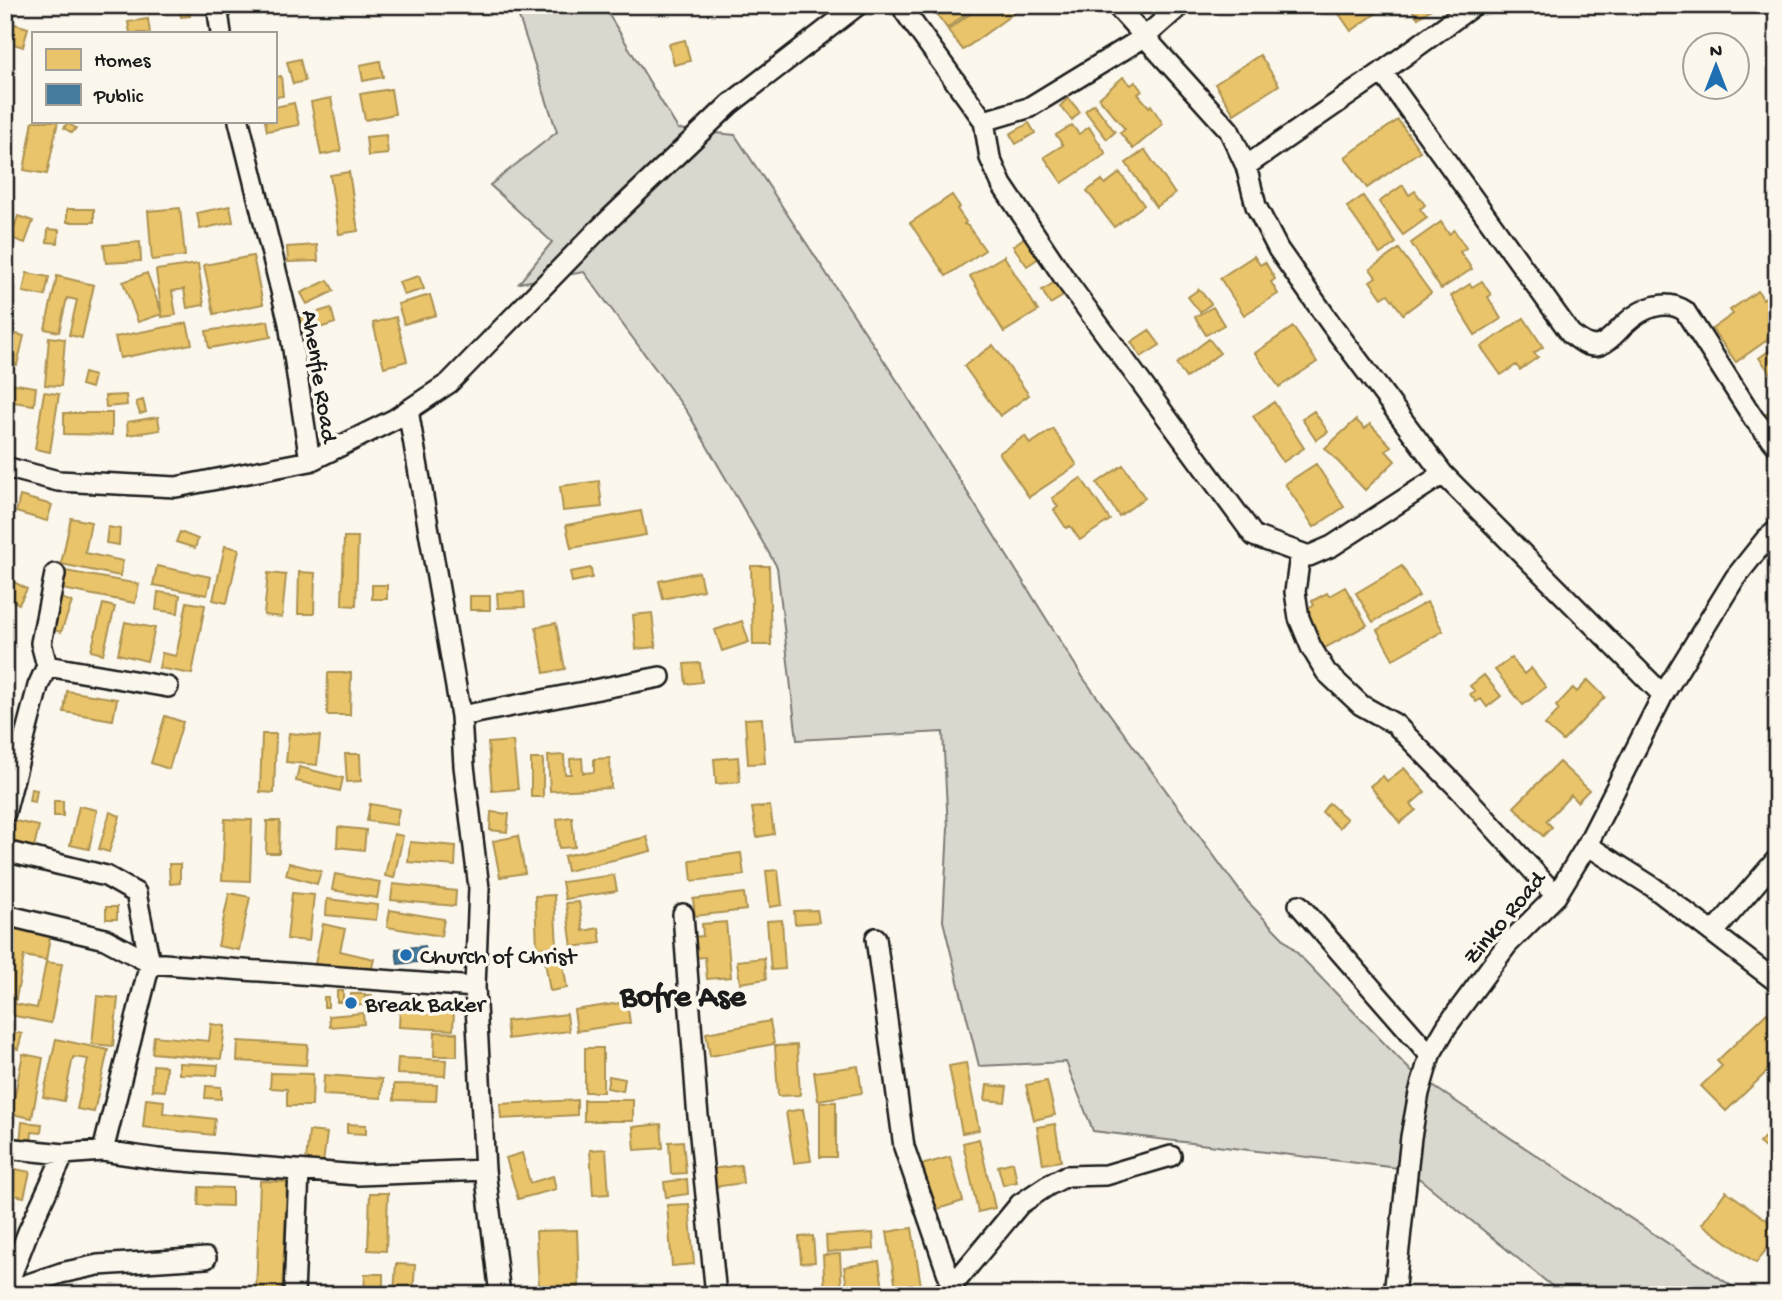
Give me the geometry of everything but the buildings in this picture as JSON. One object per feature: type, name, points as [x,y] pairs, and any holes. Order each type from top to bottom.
[{"type":"street","points":[[217,5],[221,32]]},
{"type":"street","points":[[310,461],[395,419],[449,383],[598,230],[730,104],[858,5]]},
{"type":"street","points":[[1116,5],[1228,130],[1246,166],[1256,206],[1278,249],[1443,474],[1664,695]]},
{"type":"street","points":[[984,121],[1028,108],[1146,36],[1181,5]]},
{"type":"street","points":[[1246,166],[1474,5]]},
{"type":"street","points":[[903,8],[984,121],[990,158],[1002,185],[1065,279],[1254,536],[1308,556],[1332,546],[1443,474]]},
{"type":"street","points":[[1382,72],[1570,334],[1583,343],[1596,346],[1605,343],[1629,320],[1647,310],[1664,304],[1675,304],[1685,311],[1754,419],[1777,446]]},
{"type":"street","name":"Ahenfie Road","points":[[5,467],[58,481],[176,487],[310,461],[289,323],[239,122]]},
{"type":"street","points":[[408,410],[461,716],[464,766],[479,888],[475,987],[485,1170],[500,1295]]},
{"type":"street","name":"Zinko Road","points":[[1394,1295],[1410,1137],[1430,1055],[1447,1026],[1507,945],[1556,896],[1587,845],[1664,695],[1735,578],[1766,539],[1777,530]]},
{"type":"street","points":[[1300,555],[1295,592],[1299,618],[1311,647],[1326,672],[1361,705],[1395,724],[1459,789],[1556,896]]},
{"type":"street","points":[[5,813],[38,686],[47,666],[41,643],[55,574]]},
{"type":"street","points":[[47,666],[168,687]]},
{"type":"street","points":[[461,716],[660,677]]},
{"type":"street","points":[[1587,845],[1653,887],[1777,982]]},
{"type":"street","points":[[5,851],[106,876],[136,893],[150,963],[103,1151]]},
{"type":"street","points":[[1714,932],[1777,859]]},
{"type":"street","points":[[1299,905],[1430,1055]]},
{"type":"street","points":[[683,914],[697,1106],[716,1295]]},
{"type":"street","points":[[5,915],[105,939],[150,963],[475,987]]},
{"type":"street","points":[[876,938],[904,1147],[946,1290]]},
{"type":"street","points":[[5,1148],[64,1154],[103,1151],[158,1160],[358,1175],[485,1170]]},
{"type":"street","points":[[5,1291],[28,1232],[64,1154]]},
{"type":"street","points":[[946,1290],[1020,1203],[1047,1186],[1066,1176],[1106,1175],[1171,1156]]},
{"type":"street","points":[[294,1295],[299,1171]]},
{"type":"street","points":[[5,1291],[61,1273],[98,1265],[206,1258]]},
{"type":"shaded area","points":[[515,5],[603,5],[678,129],[735,135],[902,388],[1084,679],[1248,902],[1412,1072],[1745,1295],[1563,1295],[1420,1179],[1398,1168],[1093,1131],[1066,1062],[979,1066],[943,921],[948,828],[943,732],[797,740],[777,567],[688,413],[584,272],[519,283],[552,242],[490,185],[557,132]]},
{"type":"place","name":"Church of Christ","points":[[406,955]]},
{"type":"place","name":"Break Baker","points":[[351,1003]]},
{"type":"district","name":"Bofre Ase","points":[[683,994]]}]
